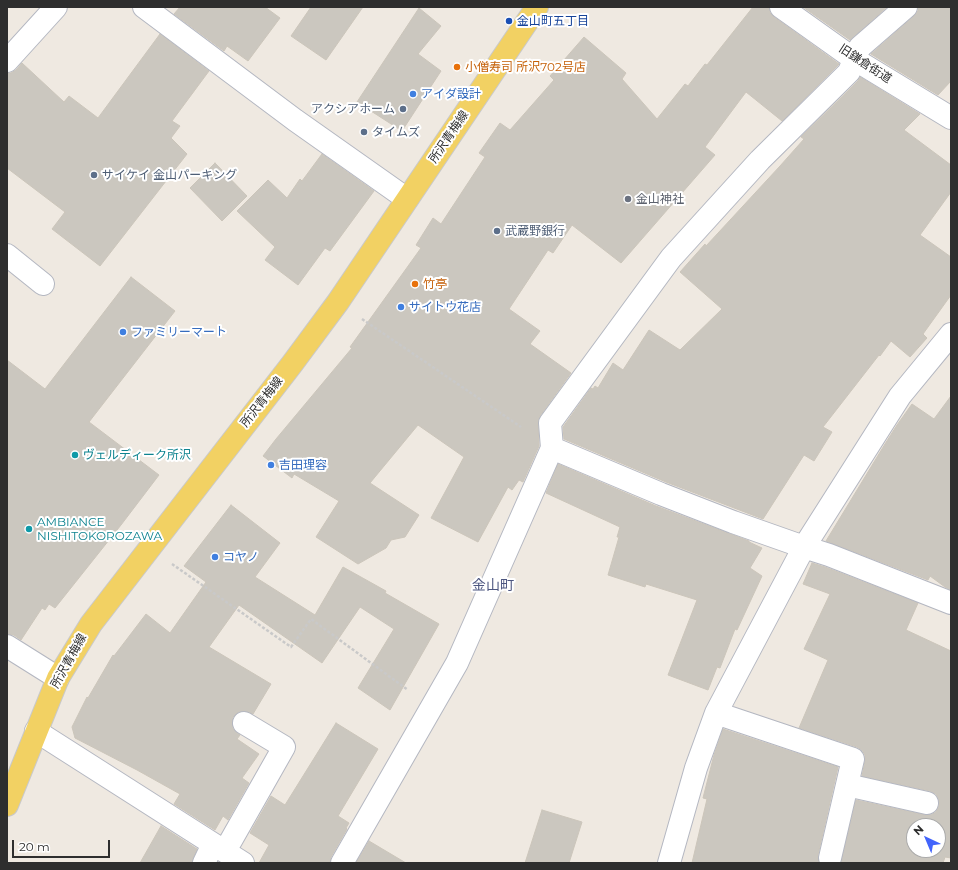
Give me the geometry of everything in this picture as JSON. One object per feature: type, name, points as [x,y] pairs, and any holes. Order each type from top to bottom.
[{"type":"main road","name":"所沢青梅線","points":[[8,798],[58,678],[91,624],[292,364],[338,302],[537,7]]},
{"type":"street","points":[[7,61],[56,7]]},
{"type":"street","points":[[144,7],[295,120],[407,200]]},
{"type":"street","name":"旧鎌倉街道","points":[[781,7],[854,58],[951,118]]},
{"type":"street","points":[[342,863],[457,663],[552,448],[550,423],[671,258],[760,160],[849,72],[860,47],[906,7]]},
{"type":"street","points":[[7,255],[43,284]]},
{"type":"street","points":[[669,863],[696,768],[716,713],[804,547],[900,396],[951,334]]},
{"type":"street","points":[[552,448],[661,494],[733,522],[829,555],[951,602]]},
{"type":"street","points":[[7,646],[58,678]]},
{"type":"street","points":[[716,713],[853,759],[830,858]]},
{"type":"street","points":[[204,863],[219,848],[284,747],[244,723]]},
{"type":"street","points":[[36,731],[243,863]]},
{"type":"street","points":[[847,785],[927,803]]},
{"type":"path","points":[[338,302],[552,448]]},
{"type":"path","points":[[172,564],[291,647],[311,619],[432,707]]},
{"type":"building","points":[[180,7],[265,7],[280,18],[248,61],[227,46],[224,51],[174,14]]},
{"type":"building","points":[[311,7],[363,7],[326,60],[291,36]]},
{"type":"building","points":[[753,7],[769,7],[770,13],[774,17],[839,64],[782,121],[746,92],[705,147],[715,155],[621,263],[572,225],[553,253],[548,250],[509,309],[540,331],[530,344],[571,373],[540,416],[538,424],[539,446],[523,482],[519,480],[512,490],[508,487],[478,542],[431,518],[464,457],[418,425],[370,483],[419,515],[405,537],[391,540],[386,548],[358,564],[316,537],[339,501],[294,474],[292,478],[263,456],[352,348],[350,347],[421,248],[416,245],[433,218],[441,224],[485,157],[479,153],[500,123],[510,130],[554,80],[550,76],[584,37],[626,73],[622,79],[657,119],[685,84],[688,86],[705,64],[707,65]]},
{"type":"building","points":[[803,7],[887,7],[850,40]]},
{"type":"building","points":[[918,7],[951,7],[951,81],[938,95],[871,54],[914,16],[918,11]]},
{"type":"building","points":[[419,8],[441,26],[418,54],[441,71],[402,131],[357,102]]},
{"type":"building","points":[[160,34],[209,71],[172,121],[180,126],[171,138],[187,154],[100,266],[52,229],[65,212],[7,168],[7,73],[11,73],[16,70],[22,63],[64,102],[69,96],[98,118]]},
{"type":"building","points":[[860,77],[920,114],[904,130],[951,165],[951,192],[920,235],[951,257],[951,295],[923,334],[927,338],[910,357],[891,341],[823,427],[832,432],[814,461],[804,455],[763,519],[666,482],[564,439],[563,427],[591,388],[593,389],[595,386],[598,388],[613,363],[623,370],[649,330],[680,350],[722,309],[680,272],[780,166],[804,139],[801,137],[858,81]]},
{"type":"building","points":[[322,154],[374,191],[330,251],[325,248],[298,285],[265,260],[275,247],[237,211],[268,180],[287,198],[300,179],[302,181]]},
{"type":"building","points":[[215,163],[247,196],[222,221],[190,188]]},
{"type":"building","points":[[131,277],[175,311],[89,422],[159,475],[55,608],[49,604],[45,610],[42,608],[21,640],[14,635],[7,634],[7,360],[45,389]]},
{"type":"building","points":[[951,396],[951,590],[930,576],[928,580],[826,541],[885,444],[912,404],[934,419]]},
{"type":"building","points":[[558,464],[656,506],[749,541],[762,548],[750,568],[762,576],[737,630],[735,629],[720,668],[717,667],[708,690],[668,675],[697,600],[646,584],[645,587],[608,575],[619,537],[617,537],[620,527],[546,493]]},
{"type":"building","points":[[231,505],[280,543],[255,577],[315,615],[343,567],[386,591],[385,593],[439,624],[390,710],[358,688],[394,629],[360,607],[322,663],[239,605],[209,647],[271,684],[253,714],[244,711],[238,712],[233,717],[233,729],[240,735],[237,739],[259,754],[242,778],[249,783],[228,820],[223,816],[215,830],[174,804],[180,794],[75,738],[72,727],[87,697],[88,698],[113,655],[114,656],[146,614],[170,633],[206,582],[184,566]]},
{"type":"building","points":[[812,563],[918,603],[906,630],[951,651],[951,858],[946,857],[946,818],[906,818],[906,858],[945,858],[943,863],[841,863],[856,800],[931,815],[936,812],[939,806],[939,800],[936,794],[930,791],[862,776],[865,755],[862,750],[799,728],[828,660],[804,649],[830,594],[803,584]]},
{"type":"building","points":[[336,723],[378,749],[338,816],[349,823],[331,857],[330,863],[259,863],[269,845],[250,833],[271,796],[285,805]]},
{"type":"building","points":[[723,729],[838,767],[818,855],[819,863],[692,863],[707,799],[703,798],[714,755]]},
{"type":"building","points":[[542,810],[582,822],[569,863],[525,863]]},
{"type":"building","points":[[161,826],[197,849],[192,863],[140,863]]},
{"type":"building","points":[[369,841],[406,863],[356,863]]},
{"type":"place","name":"金山町五丁目","points":[[509,21]]},
{"type":"place","name":"小僧寿司 所沢702号店","points":[[457,67]]},
{"type":"place","name":"アイダ設計","points":[[413,94]]},
{"type":"place","name":"アクシアホーム","points":[[403,109]]},
{"type":"place","name":"タイムズ","points":[[364,132]]},
{"type":"place","name":"サイケイ 金山パーキング","points":[[94,175]]},
{"type":"place","name":"金山神社","points":[[628,199]]},
{"type":"place","name":"武蔵野銀行","points":[[497,231]]},
{"type":"place","name":"竹亭","points":[[415,284]]},
{"type":"place","name":"サイトウ花店","points":[[401,307]]},
{"type":"place","name":"ファミリーマート","points":[[123,332]]},
{"type":"place","name":"ヴェルディーク所沢","points":[[75,455]]},
{"type":"place","name":"吉田理容","points":[[271,465]]},
{"type":"place","name":"AMBIANCE NISHITOKOROZAWA","points":[[29,529]]},
{"type":"place","name":"コヤノ","points":[[215,557]]},
{"type":"district","name":"金山町","points":[[493,586]]}]
